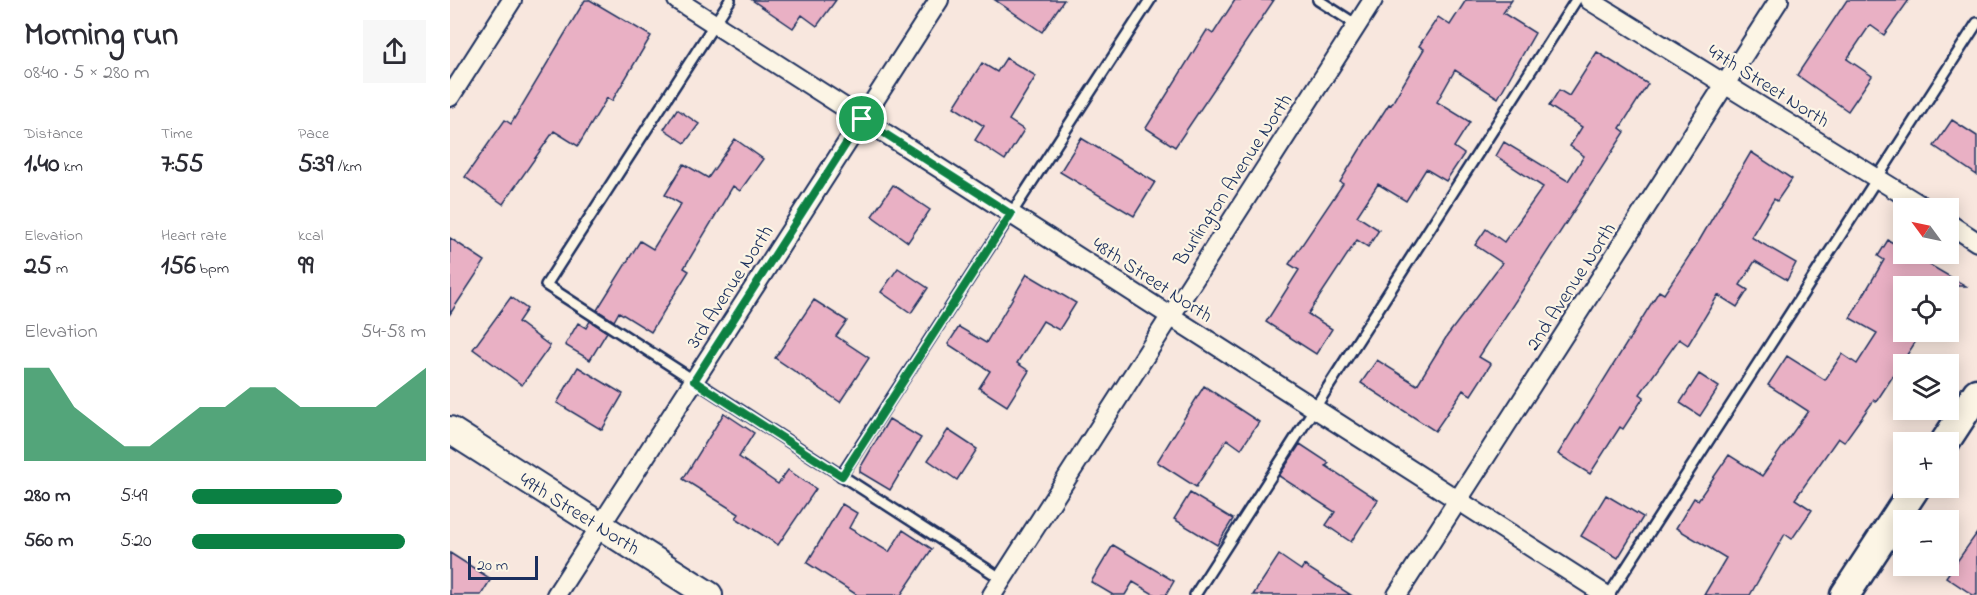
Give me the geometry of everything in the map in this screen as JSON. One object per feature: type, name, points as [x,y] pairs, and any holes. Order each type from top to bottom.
[{"type":"main road","points":[[1952,432],[1977,393]]},
{"type":"main road","name":"49th Street North","points":[[450,430],[709,595]]},
{"type":"main road","points":[[1845,595],[1908,498]]},
{"type":"street","points":[[450,97],[512,0]]},
{"type":"street","name":"48th Street North","points":[[677,0],[1607,595]]},
{"type":"street","name":"3rd Avenue North","points":[[556,595],[939,0]]},
{"type":"street","name":"Burlington Avenue North","points":[[992,595],[1373,0]]},
{"type":"street","name":"47th Street North","points":[[1589,0],[1910,198]]},
{"type":"street","name":"2nd Avenue North","points":[[1398,595],[1779,0]]},
{"type":"street","points":[[1959,231],[1977,242]]},
{"type":"lane","points":[[730,0],[546,285],[1002,579]]},
{"type":"lane","points":[[842,476],[1150,0]]},
{"type":"lane","points":[[1318,0],[1358,25]]},
{"type":"lane","points":[[1195,595],[1576,0]]},
{"type":"lane","points":[[1607,595],[1977,23]]},
{"type":"building","points":[[585,0],[590,0],[651,36],[612,101],[607,98],[578,146],[554,131],[503,204],[465,177],[505,120],[511,124]]},
{"type":"building","points":[[752,0],[836,0],[817,26],[802,15],[793,28]]},
{"type":"building","points":[[995,0],[1064,0],[1042,32]]},
{"type":"building","points":[[1235,0],[1274,0],[1175,147],[1146,128],[1207,30],[1213,34]]},
{"type":"building","points":[[1466,0],[1512,0],[1503,13],[1535,33],[1498,98],[1455,70],[1437,102],[1470,122],[1454,147],[1464,154],[1446,181],[1426,169],[1406,201],[1378,184],[1357,216],[1379,230],[1368,247],[1357,240],[1308,314],[1332,329],[1316,354],[1266,322],[1299,270],[1289,264],[1343,184],[1340,182],[1367,138],[1389,104],[1391,105],[1424,49],[1419,46],[1438,17],[1450,25]]},
{"type":"building","points":[[1847,0],[1909,0],[1884,35],[1870,25],[1847,59],[1872,76],[1848,111],[1797,75]]},
{"type":"building","points":[[1597,52],[1648,84],[1620,128],[1625,132],[1479,357],[1491,364],[1471,395],[1463,390],[1435,431],[1361,383],[1377,360],[1417,385],[1447,336],[1502,263],[1475,245],[1486,229],[1504,242],[1543,187],[1496,156],[1504,142],[1568,181],[1584,156],[1570,146],[1582,127],[1549,106],[1559,90],[1569,96]]},
{"type":"building","points":[[1006,58],[1036,76],[1009,120],[1024,130],[1005,160],[975,140],[984,126],[954,107],[982,63],[997,72]]},
{"type":"building","points":[[677,109],[699,124],[685,143],[664,129]]},
{"type":"building","points":[[1952,120],[1977,136],[1977,175],[1934,146]]},
{"type":"building","points":[[1081,138],[1155,182],[1134,216],[1060,172]]},
{"type":"building","points":[[735,139],[763,159],[740,191],[733,186],[684,268],[689,271],[651,332],[619,312],[614,321],[597,310],[640,241],[653,249],[681,204],[665,195],[684,164],[708,178]]},
{"type":"building","points":[[1751,152],[1792,179],[1777,201],[1774,199],[1751,237],[1796,263],[1787,280],[1755,261],[1740,285],[1748,290],[1737,307],[1718,295],[1688,345],[1679,339],[1640,394],[1644,397],[1623,429],[1620,427],[1590,474],[1558,454],[1659,291],[1664,294],[1699,241]]},
{"type":"building","points":[[893,185],[930,210],[908,242],[872,216]]},
{"type":"building","points":[[450,238],[485,261],[450,314]]},
{"type":"building","points":[[1888,240],[1893,243],[1893,264],[1928,264],[1949,276],[1893,276],[1893,342],[1915,342],[1908,354],[1893,354],[1893,376],[1876,402],[1874,400],[1844,442],[1838,438],[1795,499],[1812,510],[1792,539],[1785,534],[1750,595],[1704,595],[1726,558],[1676,528],[1694,498],[1698,500],[1729,455],[1762,476],[1808,411],[1768,385],[1787,356],[1825,380],[1842,354],[1857,364],[1877,333],[1850,318],[1884,260],[1878,256]]},
{"type":"building","points":[[898,268],[928,288],[911,313],[881,292]]},
{"type":"building","points":[[1027,274],[1076,303],[1059,330],[1043,321],[1017,363],[1029,371],[1007,406],[979,388],[990,371],[948,344],[959,327],[986,343]]},
{"type":"building","points":[[511,297],[527,309],[518,322],[550,346],[522,385],[473,349]]},
{"type":"building","points":[[814,300],[847,321],[836,336],[869,358],[840,402],[775,358]]},
{"type":"building","points":[[590,321],[607,332],[590,360],[565,345],[578,323],[586,328]]},
{"type":"building","points":[[578,367],[623,394],[602,430],[557,403]]},
{"type":"building","points":[[1699,374],[1719,387],[1700,416],[1680,403]]},
{"type":"building","points":[[1204,386],[1259,422],[1241,449],[1227,439],[1196,487],[1157,462]]},
{"type":"building","points":[[724,413],[754,433],[739,457],[778,484],[788,470],[816,489],[778,545],[736,518],[739,514],[683,479]]},
{"type":"building","points":[[889,419],[921,438],[890,490],[860,472],[860,468]]},
{"type":"building","points":[[948,430],[977,449],[957,480],[928,460]]},
{"type":"building","points":[[1300,444],[1329,463],[1326,466],[1378,500],[1351,542],[1326,525],[1335,512],[1279,476]]},
{"type":"building","points":[[1190,493],[1233,519],[1217,545],[1174,519]]},
{"type":"building","points":[[1606,495],[1643,517],[1618,558],[1581,536]]},
{"type":"building","points":[[842,504],[857,513],[849,528],[889,552],[903,530],[932,549],[901,595],[857,595],[807,563]]},
{"type":"building","points":[[1977,533],[1977,595],[1973,595],[1946,577],[1959,576],[1959,559]]},
{"type":"building","points":[[1113,545],[1174,581],[1166,595],[1155,595],[1133,582],[1125,595],[1113,595],[1091,582]]},
{"type":"building","points":[[450,553],[491,579],[481,595],[450,595]]},
{"type":"building","points":[[1279,555],[1301,570],[1304,565],[1351,595],[1253,595]]},
{"type":"route","points":[[862,119],[1011,214],[842,476],[694,381],[862,119]]}]
